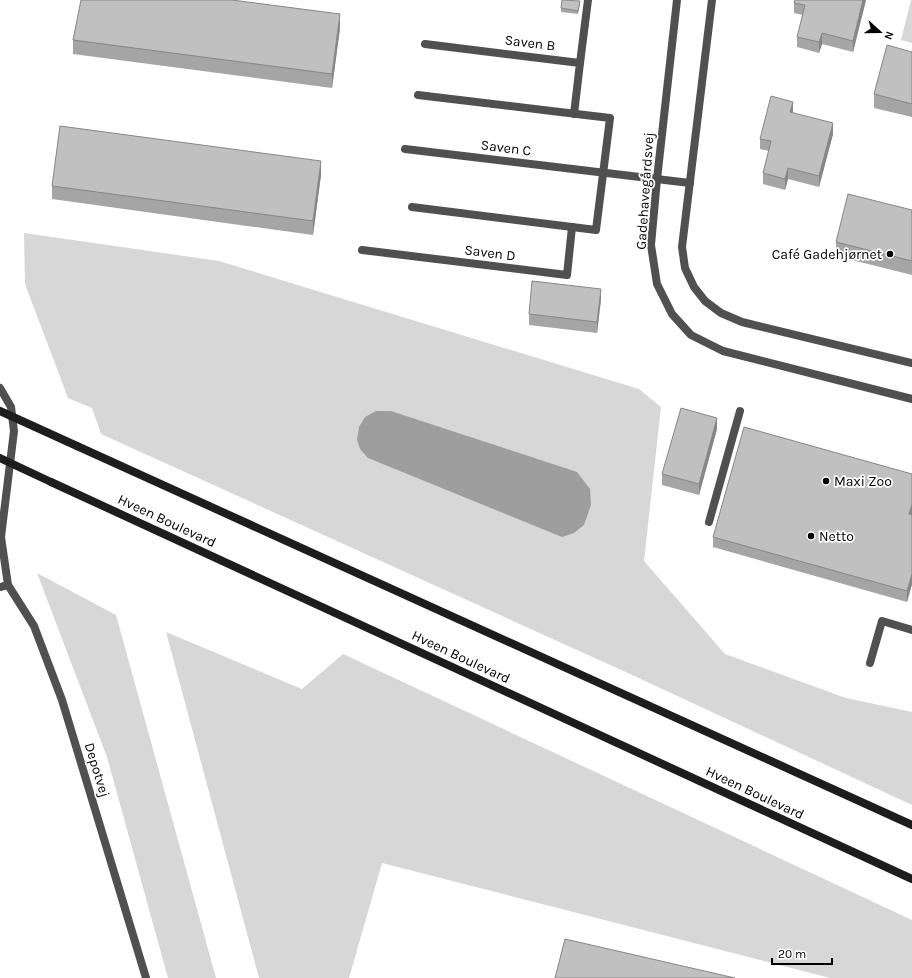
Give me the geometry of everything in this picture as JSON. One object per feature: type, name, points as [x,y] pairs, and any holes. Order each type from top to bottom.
[{"type":"street","points":[[574,114],[588,0]]},
{"type":"street","name":"Gadehavegårdsvej","points":[[677,0],[651,245],[657,284],[672,314],[691,335],[723,352],[912,399]]},
{"type":"street","points":[[712,0],[682,247],[685,268],[694,287],[705,301],[721,313],[742,322],[912,363]]},
{"type":"street","name":"Saven B","points":[[425,44],[580,63]]},
{"type":"street","points":[[412,208],[596,230],[610,118],[418,95]]},
{"type":"street","name":"Saven C","points":[[405,149],[690,183]]},
{"type":"street","name":"Saven D","points":[[362,250],[567,275],[572,227]]},
{"type":"street","points":[[0,388],[11,408],[14,431],[1,537],[4,586]]},
{"type":"street","points":[[0,411],[912,825]]},
{"type":"street","points":[[709,522],[740,411]]},
{"type":"street","name":"Hveen Boulevard","points":[[0,458],[912,880]]},
{"type":"street","name":"Depotvej","points":[[4,586],[34,626],[62,700],[146,978]]},
{"type":"street","points":[[870,663],[882,621],[912,630]]},
{"type":"shaded area","points":[[912,0],[912,43],[901,40]]},
{"type":"shaded area","points":[[24,233],[219,261],[639,389],[661,407],[644,561],[725,654],[846,698],[912,712],[912,805],[630,674],[101,434],[92,408],[68,398],[25,284]]},
{"type":"shaded area","points":[[376,411],[391,411],[577,472],[590,489],[591,505],[584,525],[574,533],[562,537],[368,458],[360,449],[357,440],[359,427],[365,417]]},
{"type":"shaded area","points":[[37,573],[116,615],[216,978],[168,978],[107,757]]},
{"type":"shaded area","points":[[166,632],[302,689],[343,654],[912,920],[912,978],[830,978],[382,863],[349,978],[259,978]]},
{"type":"building","points":[[81,0],[232,0],[340,14],[332,74],[73,40]]},
{"type":"building","points":[[562,0],[580,1],[578,11],[561,8]]},
{"type":"building","points":[[795,0],[863,0],[853,41],[822,33],[819,42],[797,37],[805,5],[794,3]]},
{"type":"building","points":[[887,45],[912,52],[912,104],[874,94]]},
{"type":"building","points":[[771,96],[793,102],[790,112],[833,123],[819,176],[788,168],[785,179],[763,173],[771,141],[760,139]]},
{"type":"building","points":[[60,126],[321,161],[313,221],[52,186]]},
{"type":"building","points":[[848,194],[912,210],[912,261],[836,242]]},
{"type":"building","points":[[532,281],[601,289],[597,322],[529,314]]},
{"type":"building","points":[[681,408],[717,418],[699,484],[662,474]]},
{"type":"building","points":[[744,427],[912,474],[912,504],[909,514],[912,515],[912,574],[907,591],[713,537]]},
{"type":"building","points":[[565,939],[735,978],[555,978]]},
{"type":"place","name":"Café Gadehjørnet","points":[[890,254]]},
{"type":"place","name":"Maxi Zoo","points":[[826,481]]},
{"type":"place","name":"Netto","points":[[811,536]]}]
